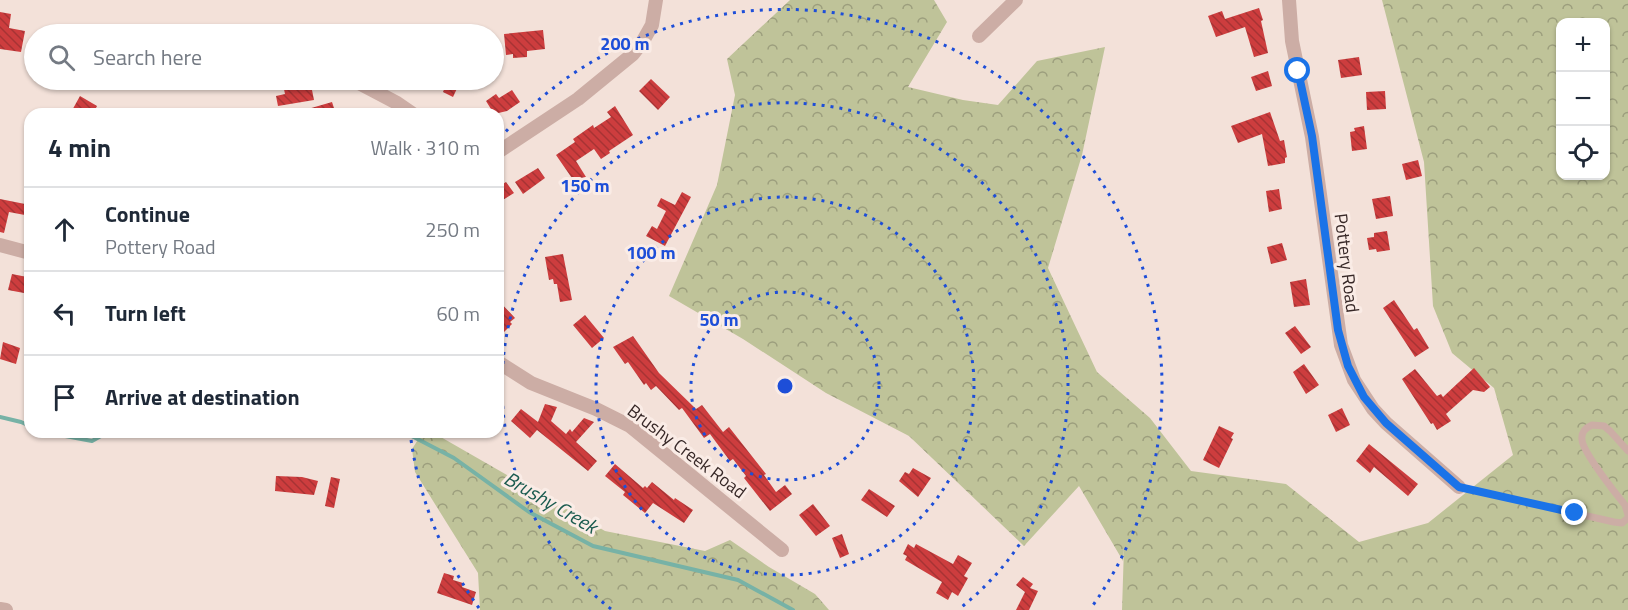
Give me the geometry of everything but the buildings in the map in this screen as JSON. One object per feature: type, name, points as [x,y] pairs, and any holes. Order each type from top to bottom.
[{"type":"street","points":[[504,148],[578,99],[633,54],[644,41],[652,26],[656,0]]},
{"type":"street","points":[[979,36],[1016,0]]},
{"type":"street","name":"Pottery Road","points":[[1289,0],[1292,41],[1312,136],[1338,330],[1345,356],[1354,380],[1373,409],[1459,487]]},
{"type":"street","points":[[372,90],[404,108]]},
{"type":"street","points":[[0,245],[24,251]]},
{"type":"street","name":"Brushy Creek Road","points":[[504,366],[531,382],[630,426],[782,550]]},
{"type":"street","points":[[0,609],[6,610]]},
{"type":"lane","points":[[1459,487],[1622,523],[1626,522],[1628,517],[1624,505],[1584,448],[1581,436],[1592,424],[1604,426],[1628,451]]},
{"type":"green space","points":[[790,0],[934,0],[947,22],[908,87],[963,100],[998,105],[1037,61],[1105,47],[1082,155],[1048,268],[1097,372],[1150,418],[1191,471],[1286,484],[1359,542],[1428,523],[1513,455],[1494,388],[1452,353],[1433,306],[1424,162],[1382,0],[1628,0],[1628,610],[1122,610],[1124,547],[1123,561],[1079,486],[1024,546],[909,436],[826,393],[743,339],[669,296],[717,185],[735,95],[727,59]]},
{"type":"green space","points":[[419,438],[442,438],[605,531],[705,551],[730,540],[769,567],[815,594],[829,610],[480,610],[478,573],[415,472],[412,449]]},
{"type":"waterway","name":"Brushy Creek","points":[[0,417],[24,423]]},
{"type":"waterway","name":"Brushy Creek","points":[[76,438],[92,441],[97,438]]},
{"type":"waterway","name":"Brushy Creek","points":[[416,438],[454,458],[529,512],[593,546],[738,580],[793,610]]},
{"type":"route","points":[[1298,71],[1312,136],[1341,345],[1354,380],[1364,397],[1386,423],[1459,487],[1575,513]]}]
